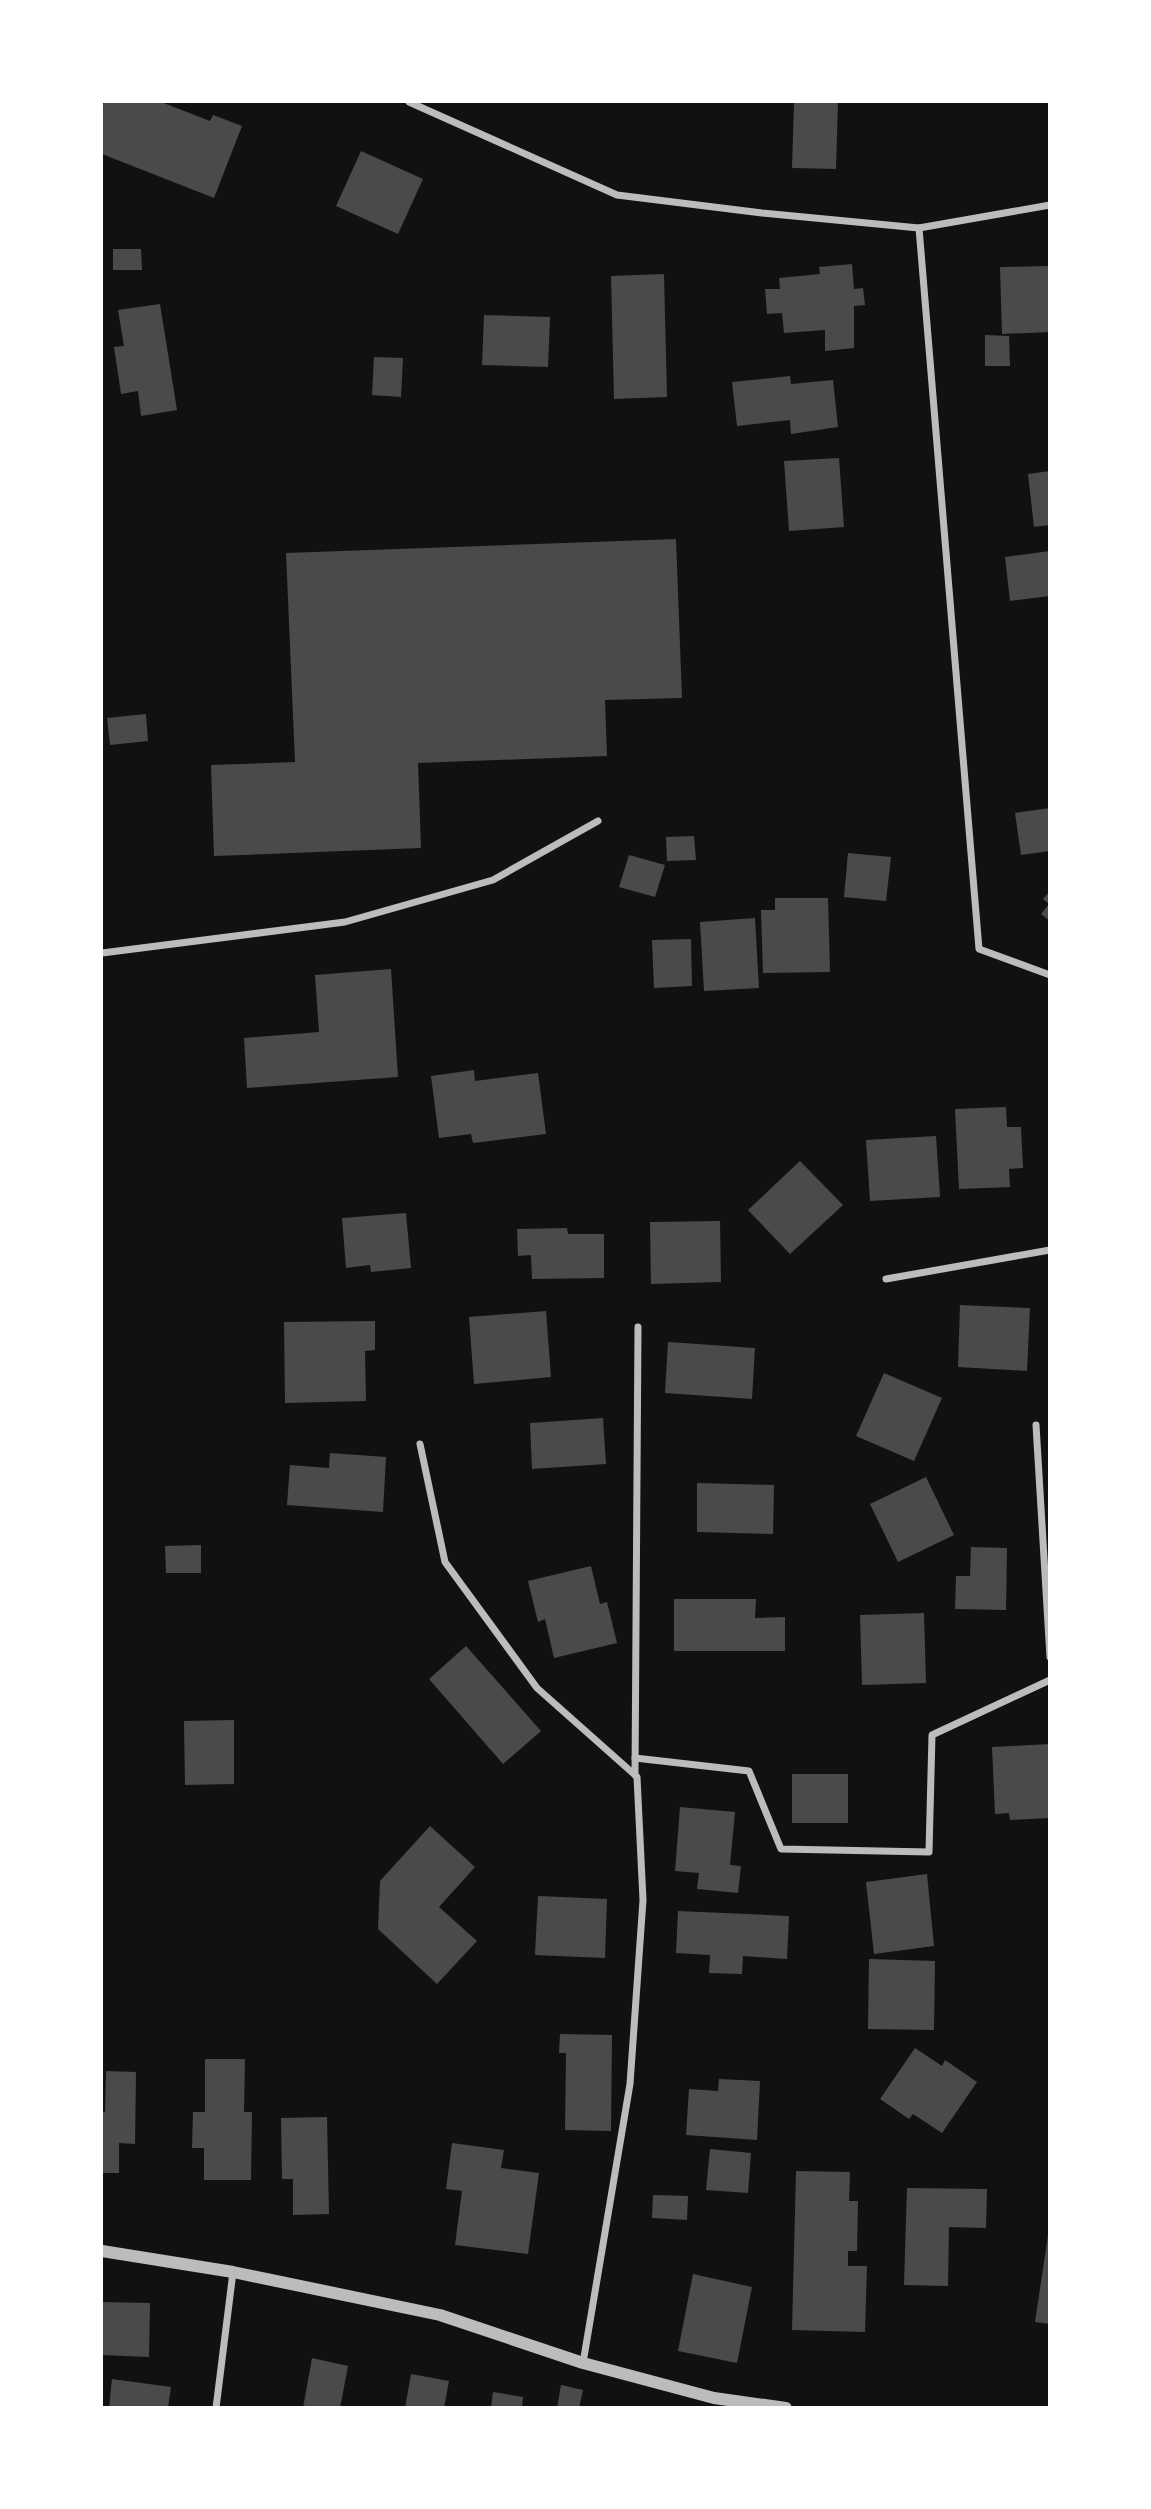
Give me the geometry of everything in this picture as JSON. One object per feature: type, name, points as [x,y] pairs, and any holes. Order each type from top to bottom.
[{"type":"street","points":[[409,102],[617,195],[762,213],[919,228],[1049,205]]},
{"type":"street","points":[[919,228],[979,949],[1049,975]]},
{"type":"street","points":[[102,953],[345,922],[493,880],[598,821]]},
{"type":"street","points":[[886,1279],[1049,1250]]},
{"type":"street","points":[[583,2363],[630,2084],[643,1900],[635,1775],[638,1327]]},
{"type":"street","points":[[1036,1425],[1049,1657]]},
{"type":"street","points":[[420,1444],[445,1562],[537,1688],[635,1775]]},
{"type":"street","points":[[635,1758],[749,1771],[781,1849],[929,1852],[932,1735],[1049,1680]]},
{"type":"street","points":[[102,2251],[233,2272],[440,2315],[583,2363],[714,2398],[786,2407]]},
{"type":"street","points":[[216,2407],[233,2272]]},
{"type":"building","points":[[104,102],[161,102],[210,121],[213,115],[242,126],[214,198],[102,154]]},
{"type":"building","points":[[794,102],[838,102],[836,169],[792,168]]},
{"type":"building","points":[[361,151],[423,179],[398,234],[336,206]]},
{"type":"building","points":[[113,249],[141,249],[142,270],[113,270]]},
{"type":"building","points":[[852,264],[854,289],[863,288],[865,305],[854,306],[854,348],[825,351],[825,330],[784,333],[782,313],[767,314],[765,289],[780,289],[779,278],[820,274],[819,267]]},
{"type":"building","points":[[1050,266],[1050,332],[1002,334],[1000,267]]},
{"type":"building","points":[[664,274],[667,397],[614,399],[611,276]]},
{"type":"building","points":[[160,304],[177,410],[141,416],[138,391],[121,394],[114,347],[124,346],[118,310]]},
{"type":"building","points":[[484,315],[550,317],[548,367],[482,365]]},
{"type":"building","points":[[985,335],[1009,336],[1010,366],[985,366]]},
{"type":"building","points":[[374,357],[403,358],[401,397],[372,395]]},
{"type":"building","points":[[790,376],[791,384],[833,380],[838,427],[791,434],[790,420],[737,426],[732,382]]},
{"type":"building","points":[[839,458],[844,527],[789,531],[784,461]]},
{"type":"building","points":[[1050,471],[1050,525],[1034,527],[1028,474]]},
{"type":"building","points":[[676,539],[682,698],[605,700],[607,756],[418,763],[421,848],[214,856],[211,765],[295,762],[286,553]]},
{"type":"building","points":[[1050,551],[1050,596],[1010,601],[1005,557]]},
{"type":"building","points":[[146,714],[148,741],[110,745],[107,718]]},
{"type":"building","points":[[1050,808],[1050,851],[1021,855],[1015,813]]},
{"type":"building","points":[[694,836],[696,860],[667,861],[666,837]]},
{"type":"building","points":[[848,853],[891,857],[886,901],[844,897]]},
{"type":"building","points":[[629,855],[665,865],[655,897],[619,887]]},
{"type":"building","points":[[1050,891],[1050,921],[1041,914],[1049,904],[1043,899]]},
{"type":"building","points":[[775,898],[828,898],[830,972],[763,973],[761,910],[775,910]]},
{"type":"building","points":[[755,918],[759,988],[704,991],[700,922]]},
{"type":"building","points":[[691,939],[692,986],[654,988],[652,940]]},
{"type":"building","points":[[391,969],[398,1077],[247,1088],[244,1038],[319,1032],[315,975]]},
{"type":"building","points":[[474,1070],[475,1081],[538,1073],[546,1134],[473,1143],[471,1134],[439,1138],[431,1076]]},
{"type":"building","points":[[1006,1107],[1007,1127],[1021,1127],[1023,1168],[1009,1169],[1010,1187],[959,1189],[955,1109]]},
{"type":"building","points":[[936,1136],[940,1197],[870,1201],[866,1140]]},
{"type":"building","points":[[800,1161],[843,1205],[790,1254],[748,1210]]},
{"type":"building","points":[[406,1213],[411,1268],[371,1272],[370,1265],[346,1268],[342,1218]]},
{"type":"building","points":[[720,1221],[721,1282],[651,1284],[650,1222]]},
{"type":"building","points":[[567,1228],[568,1234],[604,1234],[604,1278],[532,1279],[531,1255],[518,1256],[517,1229]]},
{"type":"building","points":[[960,1305],[1030,1308],[1027,1371],[958,1367]]},
{"type":"building","points":[[546,1311],[551,1377],[474,1384],[469,1317]]},
{"type":"building","points":[[375,1321],[375,1350],[365,1351],[366,1401],[285,1403],[284,1322]]},
{"type":"building","points":[[668,1342],[755,1348],[752,1399],[665,1393]]},
{"type":"building","points":[[884,1373],[942,1398],[914,1461],[856,1436]]},
{"type":"building","points":[[603,1418],[606,1464],[532,1469],[530,1423]]},
{"type":"building","points":[[330,1453],[386,1457],[383,1512],[287,1505],[290,1465],[329,1468]]},
{"type":"building","points":[[926,1477],[954,1535],[898,1562],[870,1504]]},
{"type":"building","points":[[697,1483],[774,1485],[773,1534],[697,1532]]},
{"type":"building","points":[[201,1545],[201,1573],[166,1573],[165,1546]]},
{"type":"building","points":[[971,1547],[1007,1548],[1006,1610],[955,1609],[956,1576],[970,1576]]},
{"type":"building","points":[[591,1566],[600,1604],[607,1602],[617,1643],[554,1658],[545,1619],[538,1622],[528,1581]]},
{"type":"building","points":[[674,1599],[756,1599],[755,1618],[785,1617],[785,1651],[674,1651]]},
{"type":"building","points":[[924,1613],[926,1683],[862,1685],[860,1615]]},
{"type":"building","points":[[466,1646],[541,1731],[503,1764],[429,1679]]},
{"type":"building","points":[[234,1720],[234,1784],[185,1785],[184,1721]]},
{"type":"building","points":[[1050,1744],[1050,1818],[1010,1820],[1009,1813],[995,1814],[992,1747]]},
{"type":"building","points":[[792,1774],[848,1774],[848,1823],[792,1823]]},
{"type":"building","points":[[680,1807],[735,1812],[730,1865],[741,1866],[738,1893],[697,1889],[699,1873],[675,1871]]},
{"type":"building","points":[[430,1826],[475,1867],[439,1907],[477,1941],[437,1984],[378,1929],[380,1881]]},
{"type":"building","points":[[927,1874],[934,1946],[874,1954],[866,1882]]},
{"type":"building","points":[[538,1896],[607,1899],[605,1958],[535,1955]]},
{"type":"building","points":[[678,1911],[789,1916],[787,1959],[743,1956],[742,1974],[709,1973],[710,1955],[676,1953]]},
{"type":"building","points":[[869,1959],[935,1961],[934,2030],[868,2029]]},
{"type":"building","points":[[560,2034],[612,2035],[611,2131],[565,2130],[566,2053],[559,2053]]},
{"type":"building","points":[[915,2048],[942,2066],[945,2060],[977,2082],[942,2133],[913,2114],[909,2119],[880,2099]]},
{"type":"building","points":[[205,2059],[245,2059],[244,2112],[252,2112],[251,2180],[204,2180],[204,2148],[192,2148],[193,2112],[205,2112]]},
{"type":"building","points":[[106,2071],[136,2072],[135,2144],[119,2143],[119,2173],[102,2173],[102,2112],[105,2112]]},
{"type":"building","points":[[719,2079],[760,2081],[757,2140],[686,2135],[689,2089],[718,2091]]},
{"type":"building","points":[[327,2117],[329,2214],[293,2215],[293,2179],[282,2179],[281,2118]]},
{"type":"building","points":[[452,2143],[504,2150],[501,2168],[539,2173],[528,2254],[455,2245],[462,2191],[446,2189]]},
{"type":"building","points":[[710,2149],[751,2153],[748,2193],[706,2190]]},
{"type":"building","points":[[796,2171],[850,2172],[849,2201],[858,2201],[857,2251],[848,2251],[848,2266],[867,2266],[865,2332],[792,2330]]},
{"type":"building","points":[[907,2188],[987,2189],[986,2228],[949,2227],[948,2286],[904,2285]]},
{"type":"building","points":[[653,2195],[688,2196],[687,2220],[652,2218]]},
{"type":"building","points":[[1050,2235],[1050,2324],[1035,2322]]},
{"type":"building","points":[[693,2274],[752,2287],[737,2363],[678,2351]]},
{"type":"building","points":[[102,2302],[150,2303],[149,2357],[102,2355]]},
{"type":"building","points":[[312,2358],[348,2366],[340,2408],[303,2408]]},
{"type":"building","points":[[411,2374],[449,2381],[444,2408],[405,2408]]},
{"type":"building","points":[[112,2379],[171,2387],[168,2408],[109,2408]]},
{"type":"building","points":[[561,2385],[583,2390],[579,2408],[557,2408]]},
{"type":"building","points":[[493,2392],[523,2397],[522,2408],[491,2408]]}]
